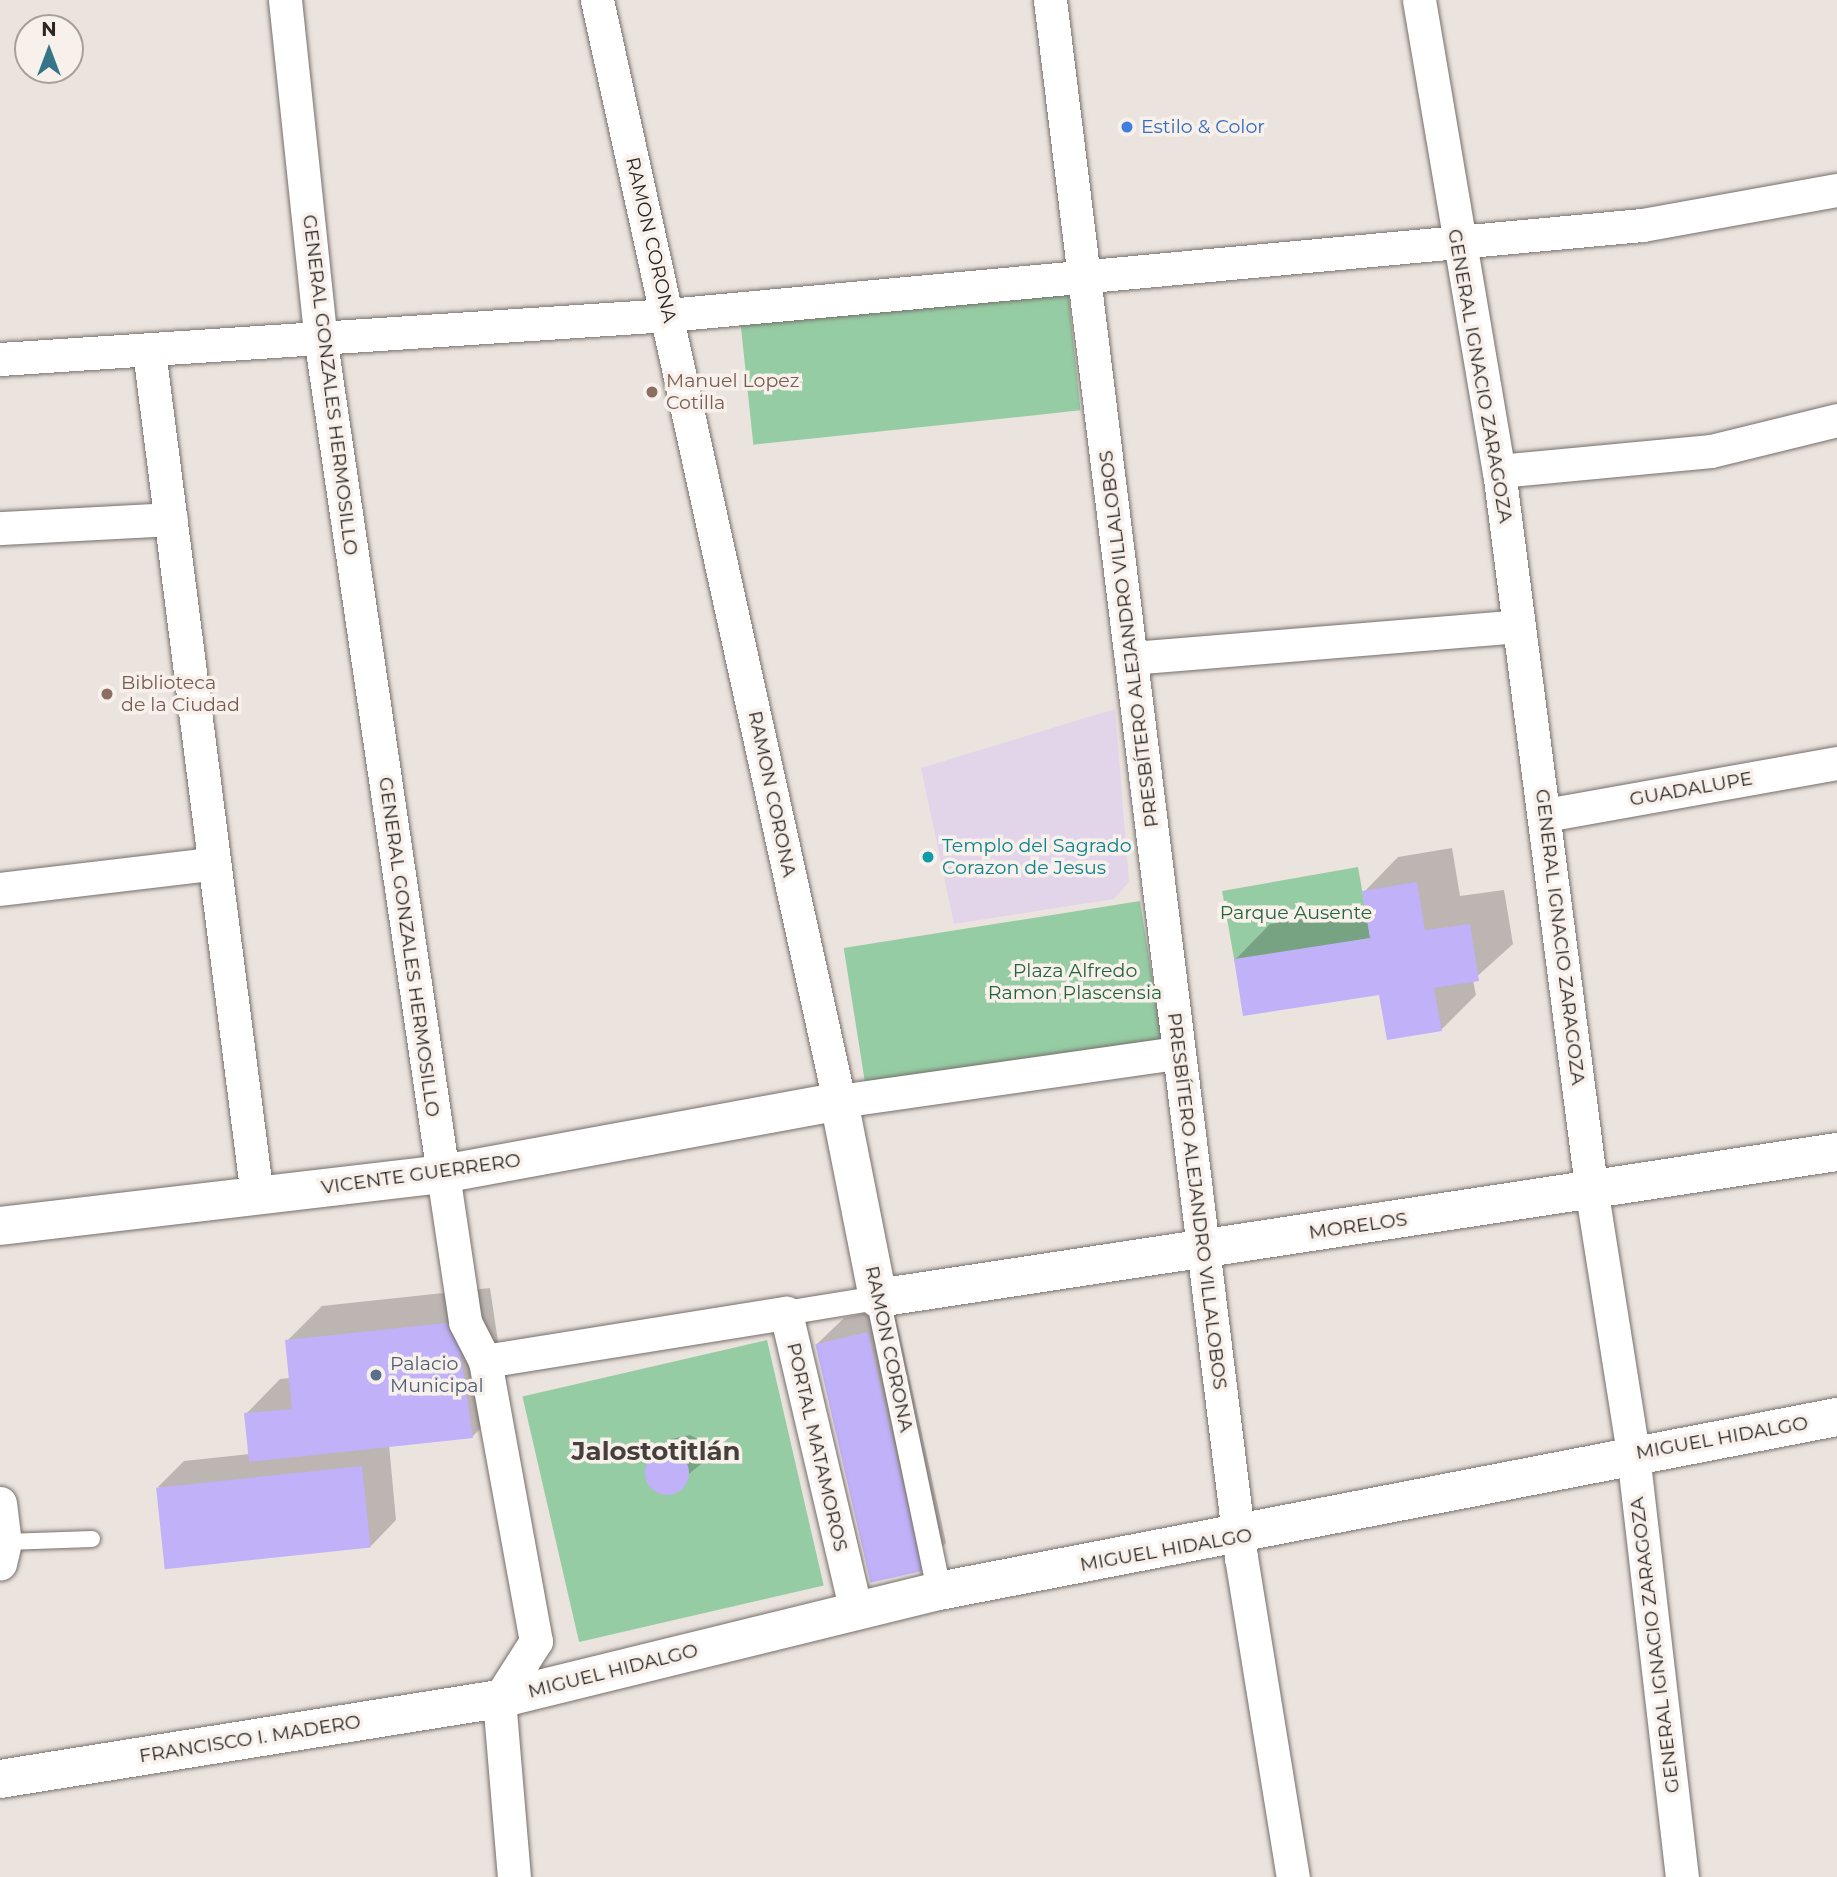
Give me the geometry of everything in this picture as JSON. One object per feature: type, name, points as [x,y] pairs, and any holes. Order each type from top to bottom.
[{"type":"street","name":"GENERAL GONZALES HERMOSILLO","points":[[285,0],[321,342],[465,1322],[485,1361],[536,1641],[499,1699]]},
{"type":"street","name":"RAMON CORONA","points":[[597,0],[839,1101],[939,1591]]},
{"type":"street","name":"PRESBÍTERO ALEJANDRO VILLALOBOS","points":[[1050,0],[1086,274],[1178,1053],[1239,1537],[1293,1877]]},
{"type":"street","name":"GENERAL IGNACIO ZARAGOZA","points":[[1419,0],[1457,242],[1499,471],[1592,1194],[1633,1454],[1682,1877]]},
{"type":"street","points":[[0,359],[321,342],[668,315],[1086,274],[1642,225],[1837,190]]},
{"type":"street","points":[[149,351],[210,864],[257,1197]]},
{"type":"street","points":[[1499,471],[1711,451],[1837,420]]},
{"type":"street","points":[[0,528],[171,519]]},
{"type":"street","points":[[1131,658],[1518,626]]},
{"type":"street","name":"GUADALUPE","points":[[1545,815],[1837,763]]},
{"type":"street","points":[[0,889],[210,864]]},
{"type":"street","points":[[839,1101],[1178,1053]]},
{"type":"street","name":"VICENTE GUERRERO","points":[[0,1226],[443,1174],[839,1101]]},
{"type":"street","name":"MORELOS","points":[[878,1298],[1204,1247],[1592,1194],[1837,1152]]},
{"type":"street","points":[[485,1361],[878,1298]]},
{"type":"street","name":"PORTAL MATAMOROS","points":[[786,1313],[853,1596]]},
{"type":"street","name":"MIGUEL HIDALGO","points":[[499,1699],[853,1596],[939,1591],[1239,1537],[1633,1454],[1837,1417]]},
{"type":"street","points":[[0,1503],[3,1553]]},
{"type":"street","points":[[499,1699],[514,1877]]},
{"type":"street","name":"FRANCISCO I. MADERO","points":[[0,1779],[499,1699]]},
{"type":"lane","points":[[3,1553],[92,1539]]},
{"type":"shaded area","points":[[1115,709],[1129,882],[1114,899],[954,924],[921,768]]},
{"type":"green space","points":[[1068,291],[1081,410],[753,445],[741,325]]},
{"type":"green space","name":"Parque Ausente","points":[[1358,867],[1371,938],[1235,962],[1222,891]]},
{"type":"green space","name":"Plaza Alfredo Ramon Plascensia","points":[[1140,901],[1162,1040],[866,1087],[844,948]]},
{"type":"green space","points":[[767,1340],[824,1586],[579,1642],[522,1396]]},
{"type":"building","points":[[1417,882],[1425,930],[1470,924],[1479,981],[1434,988],[1442,1031],[1387,1040],[1379,995],[1243,1016],[1234,959],[1370,938],[1362,891]]},
{"type":"building","name":"Palacio Municipal","points":[[456,1322],[473,1438],[249,1462],[244,1413],[292,1409],[285,1340]]},
{"type":"building","points":[[868,1332],[923,1571],[870,1583],[815,1344]]},
{"type":"building","points":[[667,1451],[683,1457],[689,1473],[683,1489],[667,1495],[651,1489],[645,1473],[651,1457]]},
{"type":"building","points":[[362,1466],[371,1548],[165,1569],[156,1488]]},
{"type":"place","name":"Estilo & Color","points":[[1127,127]]},
{"type":"place","name":"Manuel Lopez Cotilla","points":[[652,392]]},
{"type":"place","name":"Biblioteca de la Ciudad","points":[[107,694]]},
{"type":"place","name":"Templo del Sagrado Corazon de Jesus","points":[[928,857]]},
{"type":"place","name":"Palacio Municipal","points":[[376,1375]]},
{"type":"district","name":"Jalostotitlán","points":[[656,1452]]}]
